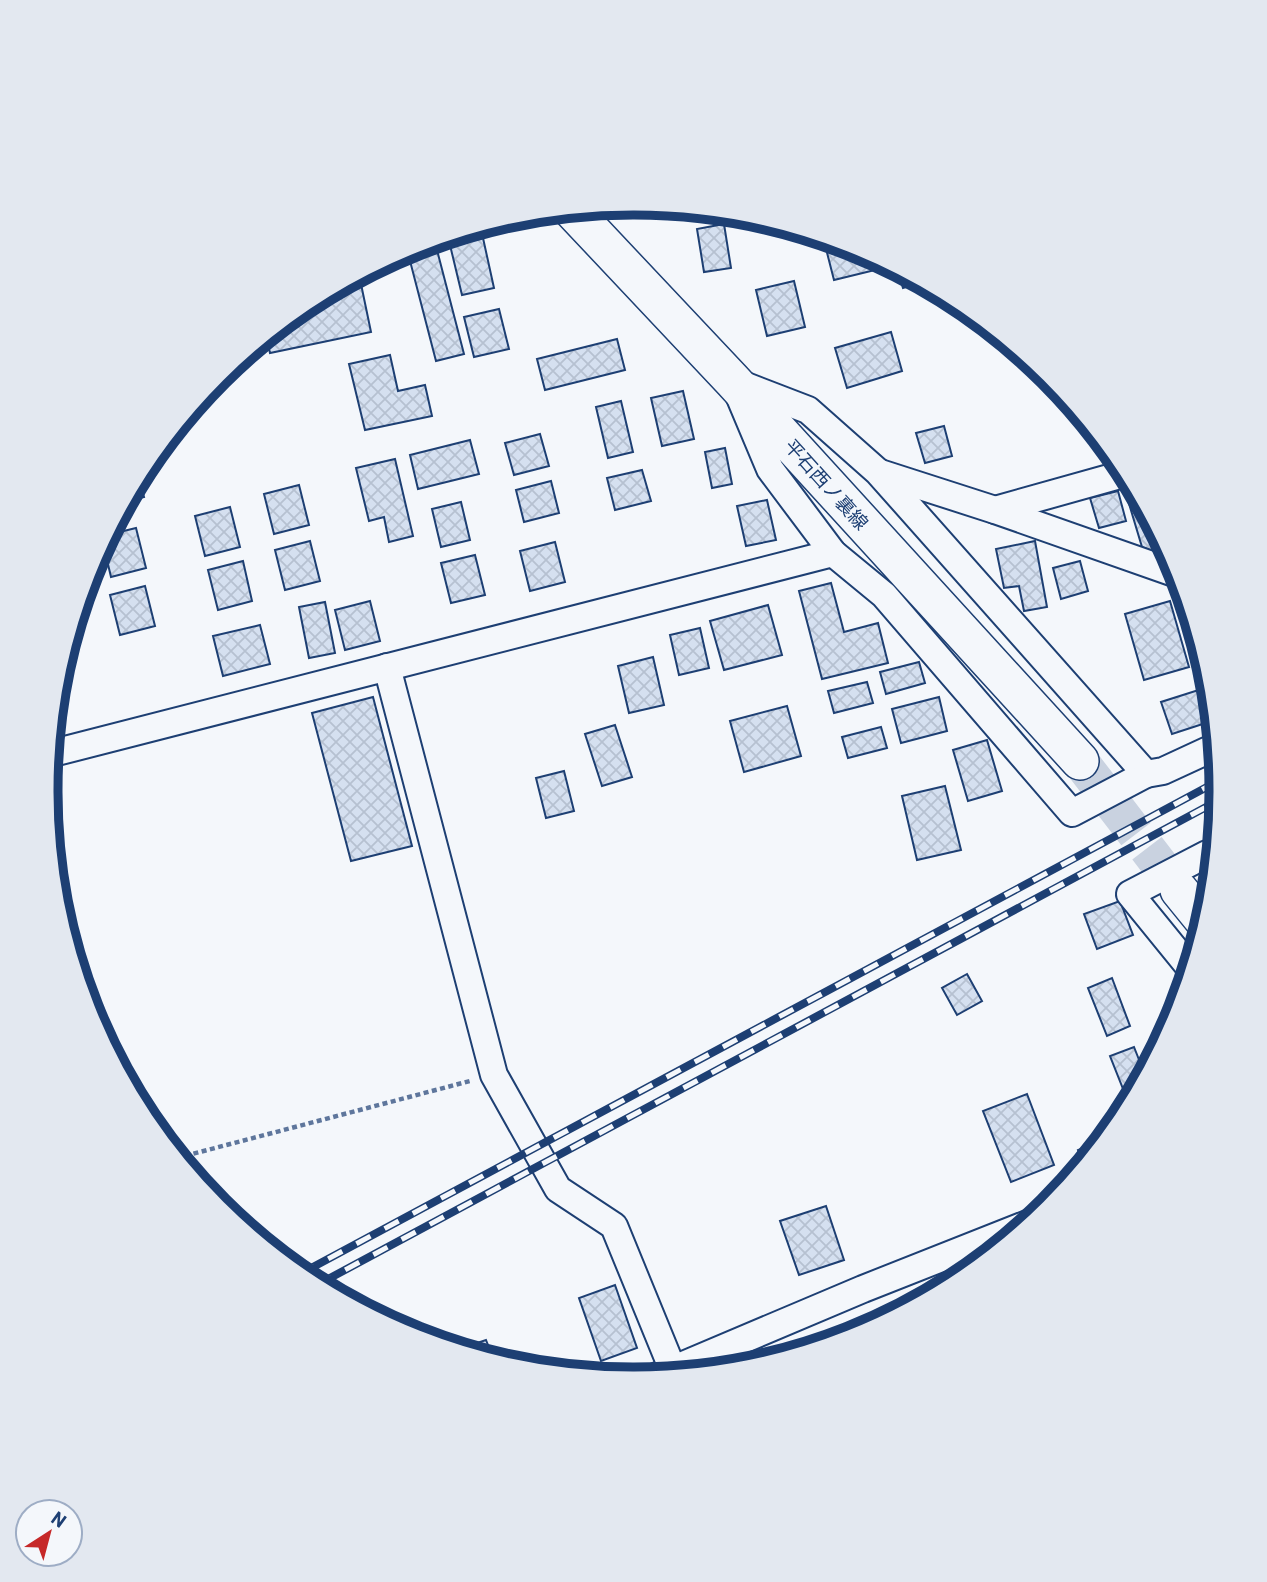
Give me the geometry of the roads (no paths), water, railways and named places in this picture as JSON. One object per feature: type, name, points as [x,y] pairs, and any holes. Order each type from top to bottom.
[{"type":"main road","name":"平石西ノ裏線","points":[[578,218],[733,381],[1080,761]]},
{"type":"main road","points":[[1179,890],[1196,911]]},
{"type":"street","points":[[733,381],[808,411],[878,472],[1146,774]]},
{"type":"street","points":[[733,381],[771,469],[833,553],[884,595],[1073,813],[1146,774],[1163,771],[1208,750]]},
{"type":"street","points":[[878,472],[1164,570]]},
{"type":"street","points":[[995,510],[1115,476]]},
{"type":"street","points":[[59,751],[833,553]]},
{"type":"street","points":[[387,667],[494,1075],[558,1189],[614,1226],[665,1366]]},
{"type":"street","points":[[1184,960],[1130,894],[1205,855]]},
{"type":"street","points":[[691,1364],[863,1289],[1000,1235]]},
{"type":"tunnel","points":[[1080,761],[1179,890]]},
{"type":"railway","points":[[311,1268],[1209,786]]},
{"type":"railway","points":[[328,1279],[1209,806]]}]
